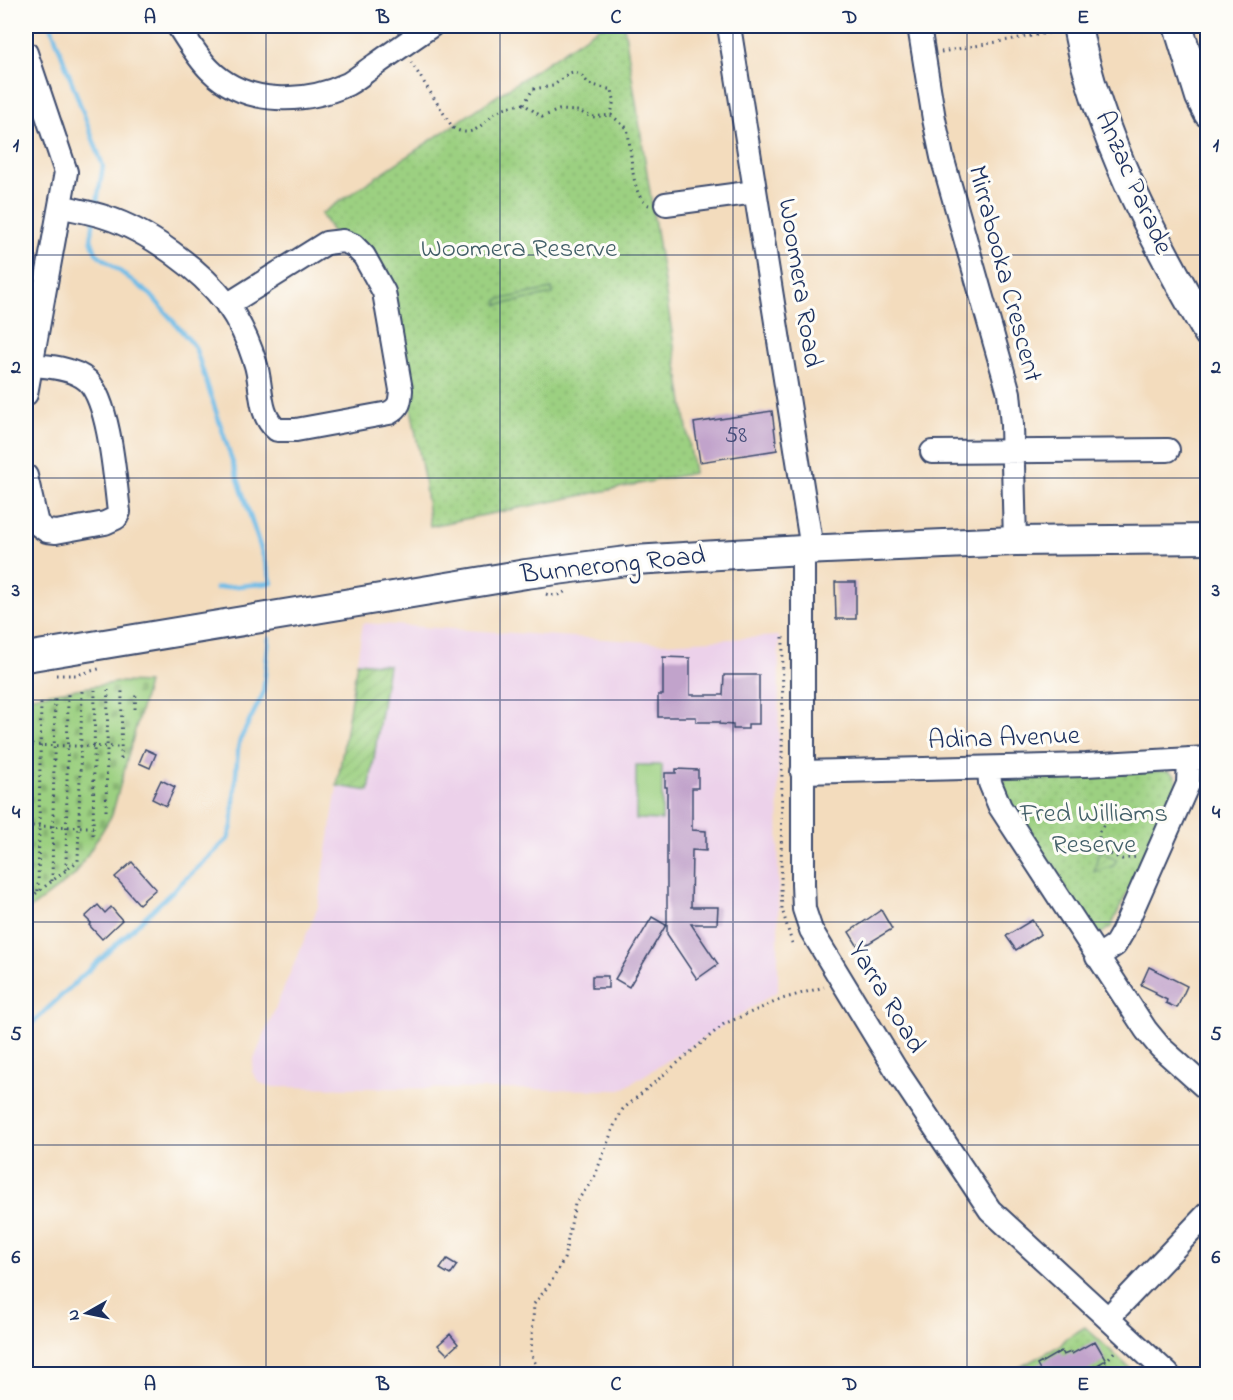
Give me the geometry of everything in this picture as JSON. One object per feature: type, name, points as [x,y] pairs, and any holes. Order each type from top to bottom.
[{"type":"main road","points":[[1178,26],[1200,97],[1208,113]]},
{"type":"main road","name":"Anzac Parade","points":[[1070,28],[1112,143],[1149,225],[1208,333]]},
{"type":"main road","name":"Bunnerong Road","points":[[26,657],[526,574],[634,560],[1015,541],[1208,539]]},
{"type":"street","points":[[178,26],[197,56],[212,72],[232,87],[254,95],[295,99],[319,95],[350,83],[431,26]]},
{"type":"street","name":"Woomera Road","points":[[729,26],[807,550]]},
{"type":"street","name":"Mirrabooka Crescent","points":[[919,26],[942,157],[1009,393],[1015,541]]},
{"type":"street","points":[[26,53],[66,172],[26,394]]},
{"type":"street","points":[[666,204],[755,192]]},
{"type":"street","points":[[60,206],[95,215],[150,237],[189,266],[227,305],[248,343],[256,365],[264,412],[270,424],[278,430],[307,428],[389,413],[397,408],[401,390],[384,292],[364,256],[353,245],[343,241],[326,243],[227,305]]},
{"type":"street","points":[[26,476],[37,524],[47,531],[56,532],[105,523],[116,518],[119,512],[108,436],[96,393],[86,380],[66,370],[30,365]]},
{"type":"street","points":[[932,452],[1168,450]]},
{"type":"street","name":"Yarra Road","points":[[807,550],[802,772],[804,909],[811,930],[895,1068],[990,1210],[1168,1374]]},
{"type":"street","points":[[1097,957],[1115,945],[1122,933],[1198,758]]},
{"type":"street","name":"Adina Avenue","points":[[802,772],[1086,765],[1198,758]]},
{"type":"street","points":[[989,768],[990,783],[1000,807],[1146,1030],[1174,1061],[1208,1090]]},
{"type":"street","points":[[1108,1318],[1208,1213]]},
{"type":"path","points":[[924,56],[1070,28]]},
{"type":"path","points":[[401,47],[453,128],[457,130],[469,132],[475,130],[500,110],[524,104],[533,89],[553,86],[573,72],[582,76],[590,84],[608,88],[613,92],[611,115]]},
{"type":"path","points":[[524,104],[542,117],[562,110],[578,111],[592,117],[611,115],[620,120],[628,130],[636,190],[640,200],[647,205],[666,204]]},
{"type":"path","points":[[540,595],[561,595],[576,588]]},
{"type":"path","points":[[783,632],[781,888],[782,909],[793,946]]},
{"type":"path","points":[[63,675],[77,675],[108,666]]},
{"type":"path","points":[[93,835],[96,690]]},
{"type":"path","points":[[106,811],[108,690]]},
{"type":"path","points":[[26,901],[78,861],[82,691]]},
{"type":"path","points":[[121,759],[122,691]]},
{"type":"path","points":[[135,709],[136,692]]},
{"type":"path","points":[[66,870],[68,693]]},
{"type":"path","points":[[52,881],[55,698]]},
{"type":"path","points":[[38,891],[41,700]]},
{"type":"path","points":[[26,745],[121,747]]},
{"type":"path","points":[[1099,850],[1097,842],[1099,832],[1107,820]]},
{"type":"path","points":[[26,826],[93,827]]},
{"type":"path","points":[[1077,841],[1122,859],[1135,856],[1153,865]]},
{"type":"path","points":[[540,1374],[531,1353],[534,1304],[550,1284],[564,1259],[575,1204],[594,1178],[623,1109],[724,1024],[782,999],[843,981]]},
{"type":"path","points":[[1084,1374],[1111,1357],[1127,1335]]},
{"type":"shaded area","points":[[363,623],[664,643],[779,636],[778,991],[621,1090],[268,1087],[259,1082],[252,1072],[254,1059],[318,907]]},
{"type":"green space","name":"Woomera Reserve","points":[[601,26],[624,26],[694,473],[430,526],[424,478],[391,300],[333,233],[321,214]]},
{"type":"green space","points":[[552,289],[553,294],[498,305],[497,300]]},
{"type":"green space","points":[[357,662],[388,665],[369,791],[337,786]]},
{"type":"green space","points":[[120,682],[148,683],[112,815],[75,875],[26,912],[26,697]]},
{"type":"green space","points":[[636,765],[662,765],[662,820],[636,819]]},
{"type":"green space","name":"Fred Williams Reserve","points":[[1168,771],[1176,776],[1177,784],[1111,927],[1102,933],[1093,932],[1006,796],[1002,785],[1010,777]]},
{"type":"green space","points":[[1099,851],[1117,859],[1113,866],[1094,872]]},
{"type":"green space","points":[[1085,1327],[1136,1374],[1007,1374],[1061,1345],[1065,1339]]},
{"type":"building","points":[[772,411],[777,450],[700,462],[694,423]]},
{"type":"building","points":[[835,582],[856,582],[856,619],[836,619]]},
{"type":"building","points":[[663,657],[690,658],[690,695],[723,695],[724,675],[759,675],[759,724],[748,724],[748,729],[733,729],[733,725],[719,724],[719,722],[696,722],[696,717],[658,717],[658,695],[663,695]]},
{"type":"building","points":[[145,749],[156,754],[150,768],[139,763]]},
{"type":"building","points":[[676,769],[698,770],[698,788],[692,788],[692,830],[706,831],[706,851],[692,850],[691,907],[718,907],[717,924],[691,924],[718,964],[697,979],[667,934],[667,787],[665,787],[665,773],[676,773]]},
{"type":"building","points":[[161,780],[175,787],[166,806],[152,799]]},
{"type":"building","points":[[132,862],[156,889],[139,904],[115,877]]},
{"type":"building","points":[[98,905],[105,913],[111,907],[122,920],[102,939],[85,917]]},
{"type":"building","points":[[881,910],[892,929],[864,946],[862,943],[857,945],[849,932]]},
{"type":"building","points":[[652,917],[666,925],[629,987],[615,979]]},
{"type":"building","points":[[1032,920],[1041,934],[1016,950],[1006,936]]},
{"type":"building","points":[[1149,967],[1187,986],[1177,1008],[1166,1003],[1167,1000],[1155,994],[1156,992],[1141,985]]},
{"type":"building","points":[[592,976],[608,976],[608,988],[592,988]]},
{"type":"building","points":[[447,1259],[457,1265],[450,1275],[440,1269]]},
{"type":"building","points":[[450,1334],[458,1344],[447,1354],[438,1345]]},
{"type":"building","points":[[1095,1341],[1106,1360],[1082,1374],[1042,1374],[1037,1365],[1061,1351],[1063,1355],[1071,1352],[1072,1354]]},
{"type":"waterway","points":[[51,26],[103,166],[96,208]]},
{"type":"waterway","points":[[94,219],[91,239],[96,253],[151,295],[195,347],[272,583],[216,588]]},
{"type":"waterway","points":[[26,1029],[228,839],[232,826],[238,748],[263,694],[269,638]]}]
